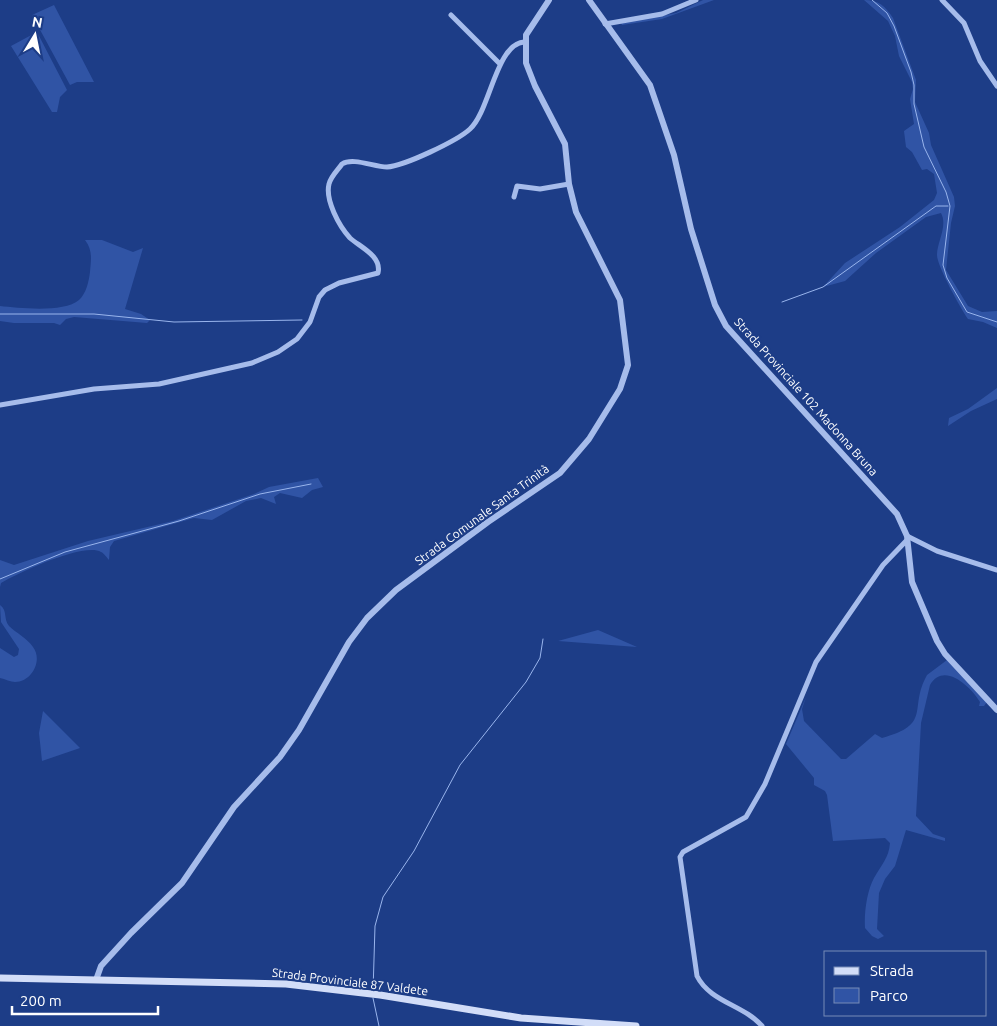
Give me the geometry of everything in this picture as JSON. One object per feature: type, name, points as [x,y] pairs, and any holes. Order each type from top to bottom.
[{"type":"main road","name":"Strada Provinciale 87 Valdete","points":[[0,978],[269,983],[373,994],[522,1018],[636,1026]]},
{"type":"street","points":[[0,405],[94,389],[159,384],[252,363],[288,345],[304,330],[325,290],[339,283],[375,274],[379,268],[374,258],[350,238],[342,227],[330,202],[329,184],[339,167],[345,162],[383,166],[402,164],[468,131],[481,114],[500,64],[512,46],[524,42],[530,28],[549,0]]},
{"type":"street","name":"Strada Provinciale 102 Madonna Bruna","points":[[588,0],[650,85],[674,155],[691,229],[715,305],[726,326],[903,522],[907,538],[912,582],[937,640],[945,654],[997,710]]},
{"type":"street","points":[[605,24],[662,14],[696,0]]},
{"type":"street","points":[[942,0],[964,24],[980,60],[997,86]]},
{"type":"street","points":[[452,14],[500,64]]},
{"type":"street","name":"Strada Comunale Santa Trinità","points":[[96,980],[101,966],[130,933],[182,883],[234,807],[280,757],[299,730],[348,642],[366,618],[396,590],[431,566],[488,522],[560,473],[589,439],[613,402],[626,376],[628,365],[620,300],[576,212],[569,184],[565,144],[530,75],[524,42]]},
{"type":"street","points":[[514,198],[516,186],[540,189],[569,184]]},
{"type":"street","points":[[762,1026],[750,1015],[710,992],[702,985],[697,976],[680,858],[683,852],[746,817],[764,784],[816,662],[883,565],[907,538],[936,551],[997,570]]},
{"type":"green space","points":[[703,0],[714,0],[662,19],[622,25],[621,23],[676,13]]},
{"type":"green space","points":[[864,0],[881,4],[893,18],[916,80],[915,102],[929,133],[931,145],[954,197],[955,206],[951,223],[946,270],[968,306],[982,312],[997,311],[997,328],[983,322],[968,319],[945,277],[937,255],[943,229],[941,213],[926,217],[876,253],[845,281],[823,287],[845,263],[900,227],[934,200],[937,193],[934,174],[927,169],[922,170],[912,152],[906,147],[904,131],[914,124],[910,99],[913,89],[912,82],[899,56],[895,36],[888,21]]},
{"type":"green space","points":[[54,5],[94,82],[77,82],[70,85],[32,15]]},
{"type":"green space","points":[[37,32],[67,90],[60,97],[57,112],[52,112],[11,46]]},
{"type":"green space","points":[[85,240],[102,240],[133,252],[143,248],[125,309],[141,314],[150,320],[147,323],[74,317],[66,319],[60,325],[54,323],[0,321],[0,306],[52,308],[63,307],[79,300],[85,291],[90,272],[90,251]]},
{"type":"green space","points":[[997,388],[997,399],[971,411],[948,426],[949,418],[968,409]]},
{"type":"green space","points":[[318,478],[323,487],[312,490],[302,498],[280,493],[274,497],[276,504],[261,498],[246,501],[212,520],[194,518],[114,541],[110,547],[109,560],[101,552],[93,550],[81,551],[36,566],[1,583],[0,587],[0,560],[14,565],[88,541],[173,521],[254,494],[269,487]]},
{"type":"green space","points":[[0,605],[4,610],[9,626],[28,641],[36,652],[37,658],[34,669],[31,674],[21,681],[13,682],[0,678],[0,648],[14,657],[18,655],[19,649],[1,622]]},
{"type":"green space","points":[[598,630],[637,647],[558,641]]},
{"type":"green space","points":[[947,660],[987,702],[984,706],[979,706],[980,702],[976,696],[964,684],[950,676],[942,675],[936,678],[930,685],[921,723],[916,816],[933,834],[945,838],[945,841],[906,830],[895,866],[885,879],[879,893],[877,929],[884,936],[878,939],[872,936],[865,928],[866,909],[872,883],[886,857],[890,843],[885,838],[833,841],[827,795],[825,791],[814,785],[814,778],[786,744],[806,697],[802,709],[804,721],[841,759],[846,759],[875,734],[882,738],[898,733],[914,721],[919,697],[927,675]]},
{"type":"green space","points":[[43,711],[80,748],[42,761],[39,733]]},
{"type":"waterway","points":[[872,0],[887,13],[894,26],[911,72],[914,85],[914,104],[924,147],[946,192],[950,206],[943,265],[947,278],[967,312],[997,322]]},
{"type":"waterway","points":[[782,302],[823,287],[936,206],[948,206]]},
{"type":"waterway","points":[[0,314],[94,314],[174,322],[302,320]]},
{"type":"waterway","points":[[0,579],[65,552],[179,521],[260,494],[311,484]]},
{"type":"waterway","points":[[373,992],[375,926],[383,897],[414,851],[460,765],[526,682],[540,658],[543,639]]},
{"type":"waterway","points":[[373,998],[379,1026]]}]
